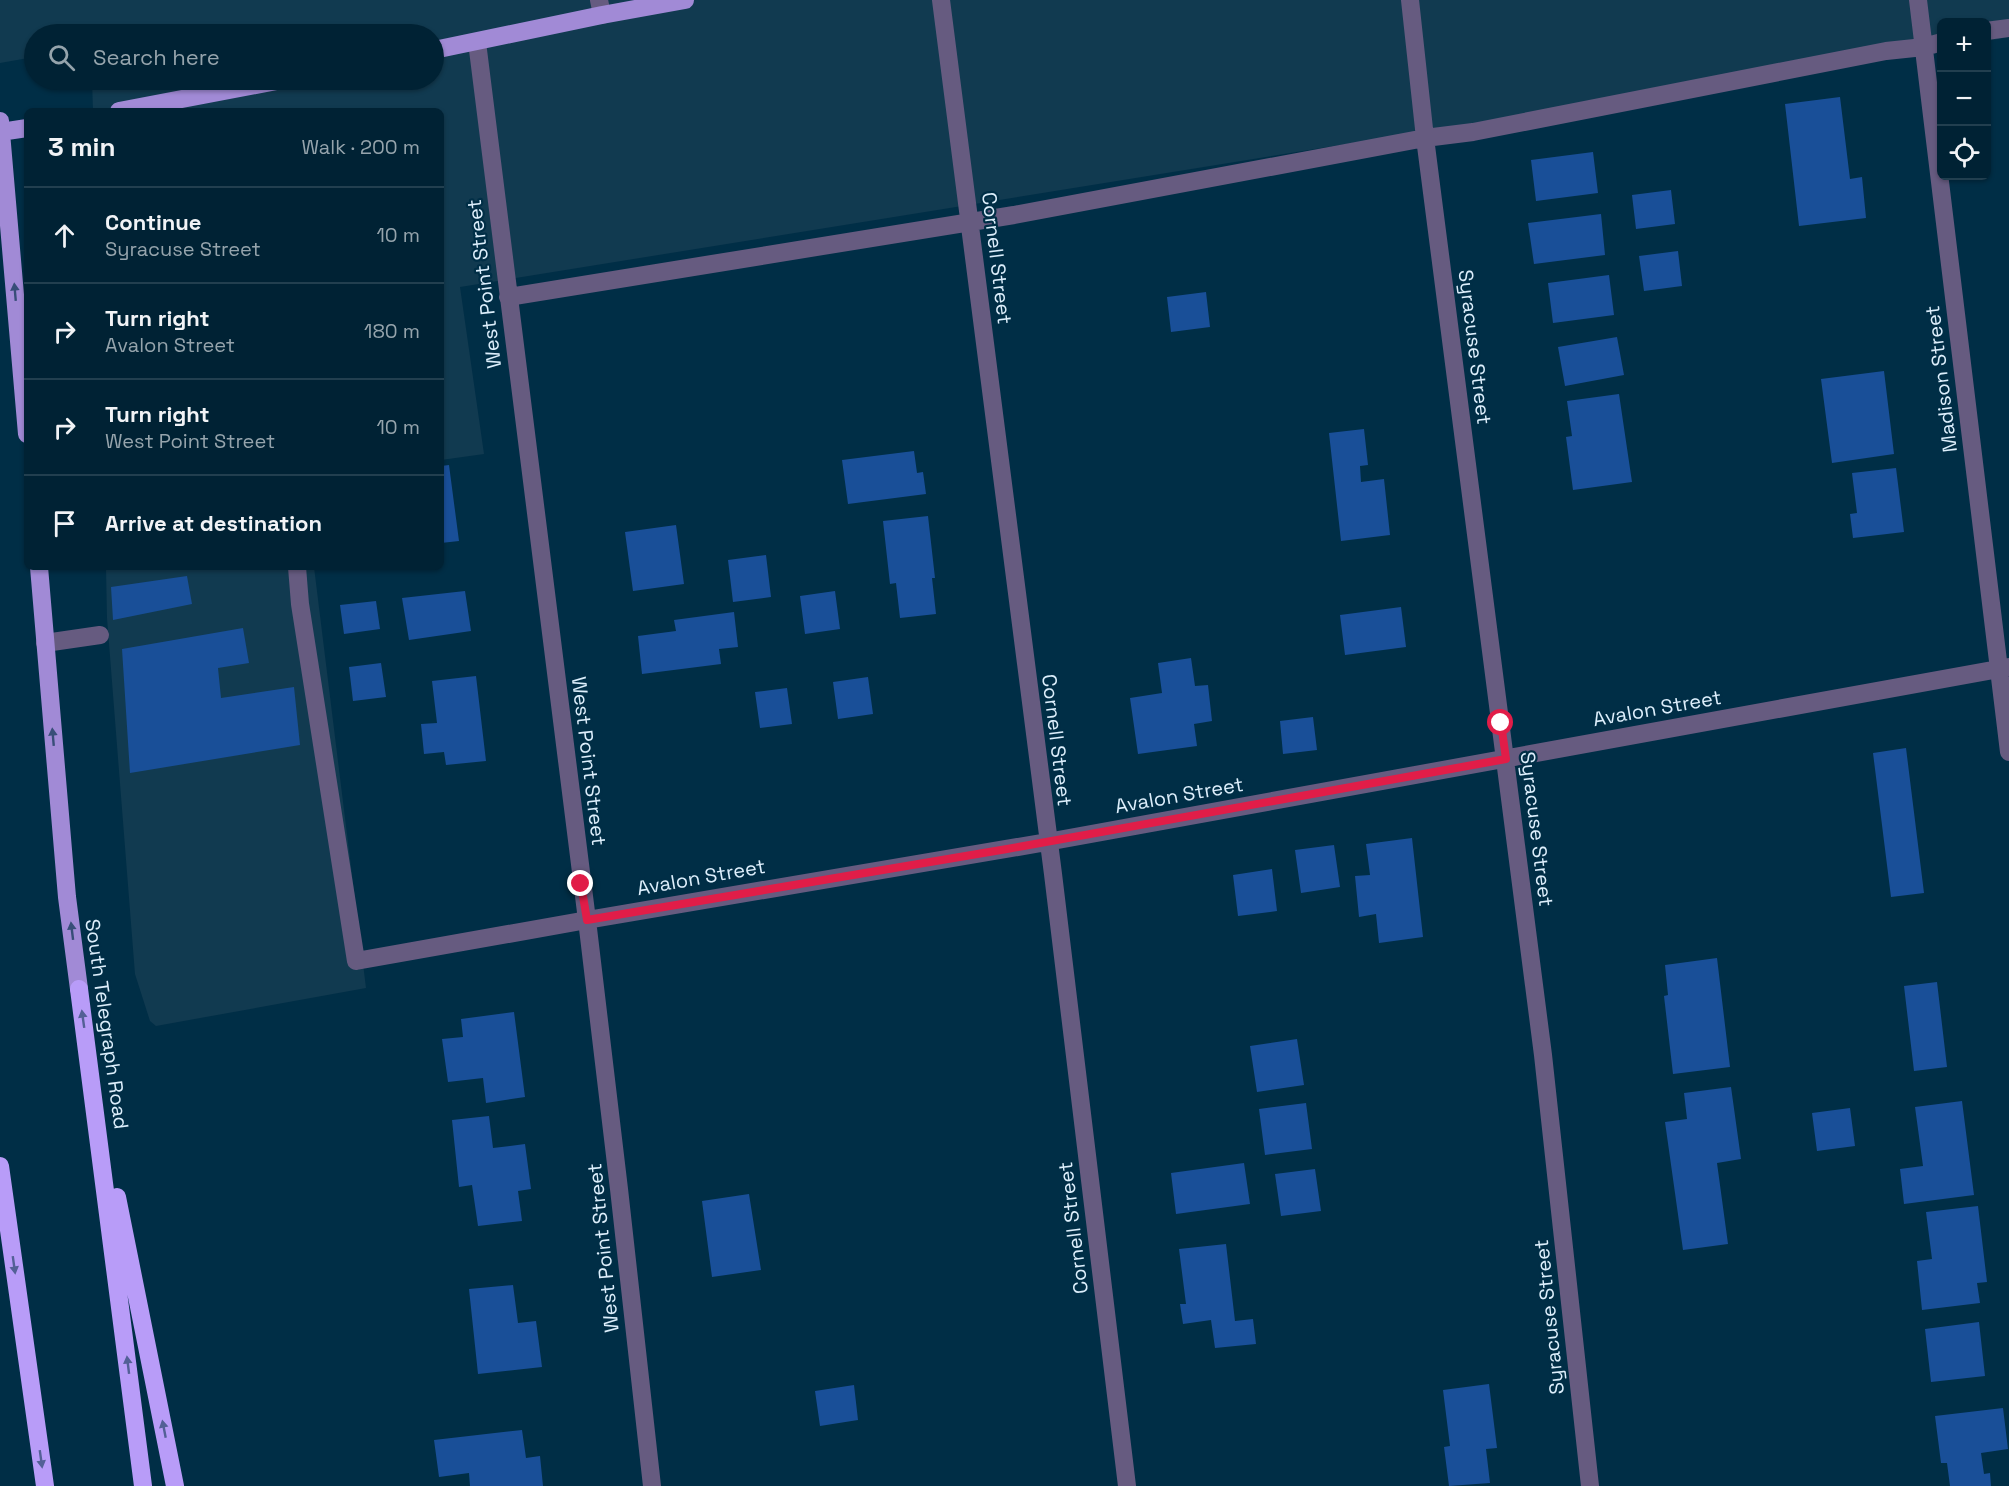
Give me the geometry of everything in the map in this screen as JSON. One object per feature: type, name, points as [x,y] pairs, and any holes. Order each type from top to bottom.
[{"type":"highway","name":"South Telegraph Road","points":[[79,989],[143,1486]]},
{"type":"highway","points":[[88,1048],[175,1486]]},
{"type":"highway","points":[[0,1166],[45,1486]]},
{"type":"main road","points":[[444,48],[477,42],[601,8],[682,0]]},
{"type":"main road","points":[[135,108],[229,90]]},
{"type":"main road","points":[[24,128],[0,128],[24,400]]},
{"type":"main road","name":"South Telegraph Road","points":[[39,570],[67,897],[79,989]]},
{"type":"street","name":"Cornell Street","points":[[941,0],[1047,842],[1053,874],[1127,1486]]},
{"type":"street","name":"Syracuse Street","points":[[1410,0],[1425,138],[1544,1066],[1590,1486]]},
{"type":"street","name":"Madison Street","points":[[1918,0],[2004,668],[2009,752]]},
{"type":"street","points":[[1991,30],[2009,28]]},
{"type":"street","name":"West Point Street","points":[[477,42],[587,920],[652,1486]]},
{"type":"street","points":[[508,297],[1014,215],[1425,138],[1473,132],[1886,51],[1937,43]]},
{"type":"street","name":"Avalon Street","points":[[297,570],[300,604],[356,961],[1047,842],[2004,668]]},
{"type":"street","points":[[45,644],[100,635]]},
{"type":"shaded area","points":[[0,0],[2009,0],[2009,37],[1991,40],[1991,18],[1937,18],[1937,49],[460,287],[484,454],[444,460],[444,108],[93,108],[92,90],[444,90],[444,24],[24,24],[24,59],[0,63]]},
{"type":"shaded area","points":[[106,570],[314,570],[366,988],[156,1026],[150,1021],[135,974],[107,618]]},
{"type":"building","points":[[1840,97],[1850,179],[1862,177],[1866,218],[1799,226],[1785,104]]},
{"type":"building","points":[[1593,152],[1598,193],[1536,201],[1531,160]]},
{"type":"building","points":[[1671,190],[1675,224],[1636,229],[1632,195]]},
{"type":"building","points":[[1601,214],[1605,255],[1534,264],[1528,223]]},
{"type":"building","points":[[1678,251],[1682,286],[1644,291],[1639,256]]},
{"type":"building","points":[[1609,275],[1614,315],[1553,323],[1548,283]]},
{"type":"building","points":[[1206,292],[1210,327],[1171,332],[1167,297]]},
{"type":"building","points":[[1617,337],[1624,375],[1565,386],[1558,347]]},
{"type":"building","points":[[1884,371],[1894,454],[1832,463],[1821,379]]},
{"type":"building","points":[[1619,394],[1632,482],[1573,490],[1566,437],[1572,436],[1567,401]]},
{"type":"building","points":[[1364,429],[1368,465],[1360,466],[1361,482],[1384,479],[1390,535],[1341,541],[1329,433]]},
{"type":"building","points":[[914,451],[917,473],[923,472],[926,494],[848,504],[842,460]]},
{"type":"building","points":[[449,465],[459,541],[444,543],[444,466]]},
{"type":"building","points":[[1896,468],[1904,532],[1853,538],[1850,514],[1857,513],[1852,473]]},
{"type":"building","points":[[928,516],[935,578],[932,578],[936,614],[900,618],[896,583],[890,584],[883,521]]},
{"type":"building","points":[[676,525],[684,584],[633,591],[625,532]]},
{"type":"building","points":[[766,555],[771,597],[733,602],[728,560]]},
{"type":"building","points":[[187,576],[192,604],[113,620],[111,587]]},
{"type":"building","points":[[465,591],[471,631],[409,640],[402,598]]},
{"type":"building","points":[[835,591],[840,629],[805,634],[800,596]]},
{"type":"building","points":[[376,601],[380,629],[344,634],[340,605]]},
{"type":"building","points":[[1401,607],[1406,647],[1345,655],[1340,615]]},
{"type":"building","points":[[734,612],[738,647],[719,649],[721,664],[642,674],[638,636],[676,631],[674,620]]},
{"type":"building","points":[[243,628],[249,663],[218,668],[221,698],[294,687],[300,745],[130,773],[122,649]]},
{"type":"building","points":[[1191,658],[1195,686],[1208,685],[1212,721],[1194,724],[1197,746],[1138,754],[1130,698],[1162,693],[1158,663]]},
{"type":"building","points":[[381,663],[386,697],[353,701],[349,667]]},
{"type":"building","points":[[476,676],[486,761],[446,765],[444,752],[424,754],[421,724],[437,723],[432,681]]},
{"type":"building","points":[[868,677],[873,714],[838,719],[833,682]]},
{"type":"building","points":[[787,688],[792,724],[760,728],[755,692]]},
{"type":"building","points":[[1313,717],[1317,750],[1283,754],[1280,721]]},
{"type":"building","points":[[1906,748],[1924,893],[1891,897],[1873,753]]},
{"type":"building","points":[[1412,838],[1423,937],[1379,943],[1376,914],[1359,917],[1355,876],[1370,875],[1366,844]]},
{"type":"building","points":[[1334,845],[1340,887],[1301,893],[1295,850]]},
{"type":"building","points":[[1272,869],[1277,911],[1238,916],[1233,875]]},
{"type":"building","points":[[1717,958],[1730,1067],[1673,1074],[1664,996],[1668,995],[1665,965]]},
{"type":"building","points":[[1937,982],[1947,1067],[1914,1071],[1904,986]]},
{"type":"building","points":[[514,1012],[525,1097],[486,1103],[483,1078],[448,1082],[442,1039],[463,1037],[461,1019]]},
{"type":"building","points":[[1297,1039],[1304,1085],[1257,1092],[1250,1046]]},
{"type":"building","points":[[1731,1087],[1741,1159],[1717,1163],[1728,1244],[1683,1250],[1665,1122],[1687,1119],[1684,1093]]},
{"type":"building","points":[[1962,1101],[1974,1195],[1904,1204],[1900,1169],[1923,1166],[1915,1107]]},
{"type":"building","points":[[1306,1103],[1312,1149],[1265,1155],[1259,1109]]},
{"type":"building","points":[[1850,1108],[1855,1146],[1817,1151],[1812,1113]]},
{"type":"building","points":[[489,1116],[493,1148],[525,1144],[531,1189],[518,1191],[522,1221],[478,1226],[472,1185],[459,1187],[452,1120]]},
{"type":"building","points":[[1244,1163],[1250,1204],[1176,1214],[1171,1173]]},
{"type":"building","points":[[1315,1169],[1321,1211],[1281,1216],[1275,1174]]},
{"type":"building","points":[[749,1194],[761,1270],[712,1277],[702,1201]]},
{"type":"building","points":[[1978,1206],[1987,1282],[1977,1283],[1980,1303],[1922,1310],[1917,1261],[1932,1259],[1926,1212]]},
{"type":"building","points":[[1226,1244],[1235,1321],[1253,1319],[1256,1344],[1215,1348],[1211,1320],[1183,1324],[1180,1304],[1186,1304],[1179,1249]]},
{"type":"building","points":[[513,1285],[518,1323],[536,1321],[542,1367],[478,1374],[469,1289]]},
{"type":"building","points":[[1979,1322],[1985,1376],[1931,1382],[1925,1329]]},
{"type":"building","points":[[1489,1384],[1497,1448],[1486,1449],[1490,1483],[1449,1486],[1444,1447],[1450,1446],[1443,1390]]},
{"type":"building","points":[[854,1385],[858,1420],[820,1426],[815,1391]]},
{"type":"building","points":[[2003,1408],[2008,1449],[1981,1453],[1984,1474],[1990,1473],[1991,1486],[1950,1486],[1947,1463],[1941,1463],[1935,1416]]},
{"type":"building","points":[[522,1430],[526,1458],[540,1456],[543,1486],[470,1486],[469,1473],[439,1477],[434,1440]]},
{"type":"route","points":[[581,884],[587,920],[1007,849],[1506,759],[1501,723]]}]
